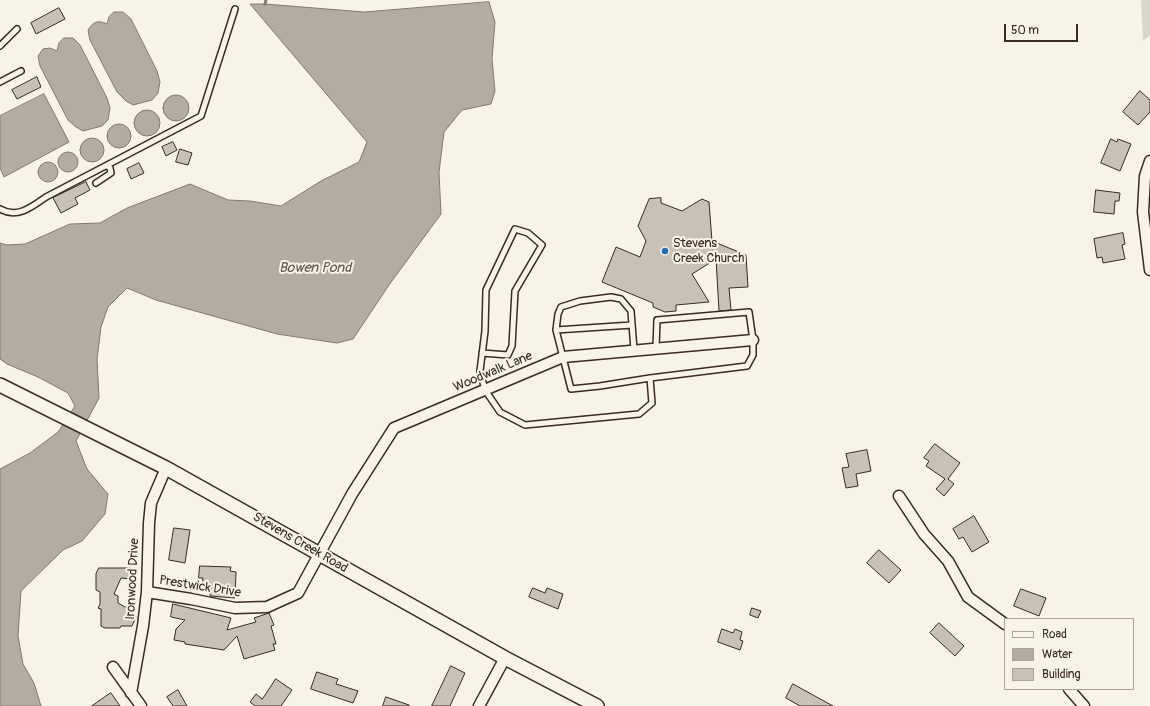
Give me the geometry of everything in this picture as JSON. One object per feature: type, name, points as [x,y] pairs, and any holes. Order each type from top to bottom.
[{"type":"street","points":[[1150,161],[1145,176],[1142,212],[1150,270]]},
{"type":"street","name":"Woodwalk Lane","points":[[318,554],[352,494],[394,428],[563,356],[753,340]]},
{"type":"street","name":"Stevens Creek Road","points":[[0,385],[166,468],[504,658],[597,706]]},
{"type":"street","name":"Ironwood Drive","points":[[131,693],[143,626],[147,592],[151,503],[166,468]]},
{"type":"street","points":[[899,496],[924,534],[948,561],[968,597],[1004,623]]},
{"type":"street","name":"Prestwick Drive","points":[[147,592],[235,608],[267,607],[298,592],[318,554]]},
{"type":"street","points":[[479,706],[504,658]]},
{"type":"street","points":[[113,667],[141,706]]},
{"type":"street","points":[[1070,690],[1084,706]]},
{"type":"lane","points":[[0,209],[6,213],[17,213],[27,210],[46,197],[201,116],[235,9]]},
{"type":"lane","points":[[0,46],[17,29]]},
{"type":"lane","points":[[0,82],[21,71]]},
{"type":"lane","points":[[96,183],[108,176],[110,173],[110,168],[107,166]]},
{"type":"lane","points":[[482,353],[508,355],[512,346],[515,291],[542,245],[528,234],[516,229],[486,290],[480,371],[485,390],[500,412],[525,426],[639,414],[652,403],[650,378]]},
{"type":"lane","points":[[634,350],[631,311],[621,299],[611,297],[580,301],[561,307],[558,314],[556,330],[570,389],[747,366],[753,355],[753,340],[749,312],[657,320],[656,348]]},
{"type":"lane","points":[[556,330],[632,325]]},
{"type":"shaded area","points":[[1141,0],[1150,0],[1150,35],[1143,41]]},
{"type":"water","name":"Bowen Pond","points":[[489,2],[495,22],[492,59],[495,91],[491,104],[462,110],[444,132],[439,172],[441,214],[389,285],[353,339],[337,343],[277,334],[156,300],[127,288],[108,307],[101,327],[97,359],[99,398],[76,441],[87,469],[108,494],[105,514],[82,541],[63,550],[21,591],[18,636],[23,664],[34,683],[41,706],[0,706],[0,469],[30,453],[58,432],[75,406],[68,393],[38,377],[7,364],[0,359],[0,243],[7,245],[25,244],[70,224],[100,223],[127,208],[190,184],[228,200],[250,201],[281,206],[321,181],[359,162],[367,142],[250,4],[364,12]]},
{"type":"water","points":[[114,12],[123,12],[131,19],[157,71],[160,82],[158,93],[152,100],[133,105],[126,101],[117,92],[90,40],[88,30],[90,27],[96,22],[107,24],[109,17]]},
{"type":"water","points":[[64,38],[73,38],[80,45],[107,98],[110,108],[108,120],[102,126],[83,131],[68,120],[40,66],[38,56],[43,49],[50,48],[57,51],[59,43]]},
{"type":"water","points":[[44,94],[69,142],[4,177],[0,168],[0,116]]},
{"type":"water","points":[[176,95],[185,99],[189,108],[185,117],[176,121],[167,117],[163,108],[167,99]]},
{"type":"water","points":[[147,110],[156,114],[160,123],[156,132],[147,136],[138,132],[134,123],[138,114]]},
{"type":"water","points":[[119,124],[128,127],[131,136],[128,145],[119,148],[110,145],[107,136],[110,127]]},
{"type":"water","points":[[87,138],[97,138],[104,145],[104,155],[97,162],[87,162],[80,155],[80,145]]},
{"type":"water","points":[[68,152],[75,155],[78,162],[75,169],[68,172],[61,169],[58,162],[61,155]]},
{"type":"water","points":[[48,162],[55,165],[58,172],[55,179],[48,182],[41,179],[38,172],[41,165]]},
{"type":"building","points":[[59,8],[65,19],[36,34],[31,23]]},
{"type":"building","points":[[37,77],[41,87],[17,99],[12,90]]},
{"type":"building","points":[[1140,91],[1150,100],[1150,112],[1138,125],[1123,112]]},
{"type":"building","points":[[1111,139],[1117,142],[1118,139],[1131,144],[1120,171],[1101,163]]},
{"type":"building","points":[[173,142],[177,150],[166,156],[162,147]]},
{"type":"building","points":[[180,149],[192,153],[188,165],[176,162]]},
{"type":"building","points":[[139,163],[144,173],[131,179],[127,169]]},
{"type":"building","points":[[86,182],[90,190],[75,198],[78,204],[61,213],[53,198]]},
{"type":"building","points":[[1096,190],[1120,193],[1119,201],[1115,201],[1114,214],[1094,212]]},
{"type":"building","points":[[661,198],[661,203],[682,211],[702,199],[709,202],[712,241],[746,255],[748,287],[729,288],[731,310],[719,311],[716,259],[692,274],[709,302],[676,305],[676,311],[665,312],[653,307],[653,303],[602,282],[616,247],[640,257],[646,241],[638,226],[649,199]]},
{"type":"building","points":[[1123,233],[1125,244],[1122,245],[1125,259],[1103,263],[1102,257],[1097,258],[1094,239]]},
{"type":"building","points":[[935,444],[960,463],[948,479],[954,484],[944,496],[936,489],[945,479],[926,466],[929,461],[924,458]]},
{"type":"building","points":[[867,450],[871,471],[856,474],[858,486],[846,488],[842,468],[849,467],[846,454]]},
{"type":"building","points":[[974,516],[989,542],[972,552],[963,537],[959,539],[953,529]]},
{"type":"building","points":[[174,528],[190,530],[185,563],[169,560]]},
{"type":"building","points":[[879,550],[901,570],[889,583],[867,563]]},
{"type":"building","points":[[200,566],[231,567],[230,571],[236,572],[235,598],[210,596],[211,585],[202,585],[203,578],[199,578]]},
{"type":"building","points":[[99,568],[131,568],[131,579],[121,578],[114,594],[118,596],[118,603],[125,607],[134,607],[134,616],[136,617],[132,626],[105,628],[101,626],[101,609],[98,608],[100,604],[100,592],[96,590],[96,574]]},
{"type":"building","points":[[533,588],[545,593],[547,588],[563,594],[558,609],[529,597]]},
{"type":"building","points":[[1021,589],[1046,598],[1039,616],[1014,606]]},
{"type":"building","points":[[173,604],[231,618],[227,630],[256,622],[254,618],[269,613],[274,625],[271,626],[276,644],[273,644],[275,650],[244,659],[237,636],[224,650],[185,644],[185,642],[174,640],[176,629],[185,620],[171,617]]},
{"type":"building","points":[[752,608],[761,611],[758,618],[750,615]]},
{"type":"building","points":[[939,623],[964,646],[955,656],[930,633]]},
{"type":"building","points":[[722,629],[733,633],[735,629],[742,632],[740,640],[743,641],[740,650],[718,642]]},
{"type":"building","points":[[451,666],[465,673],[450,706],[432,706]]},
{"type":"building","points":[[317,672],[338,679],[336,684],[358,691],[353,703],[311,689]]},
{"type":"building","points":[[276,679],[292,690],[281,706],[255,706],[250,702],[256,694],[262,699]]},
{"type":"building","points":[[793,684],[833,706],[800,706],[786,698]]},
{"type":"building","points":[[178,690],[187,706],[173,706],[167,697]]},
{"type":"building","points":[[111,693],[120,706],[92,706]]},
{"type":"building","points":[[386,697],[409,705],[409,706],[383,706]]},
{"type":"waterway","points":[[265,4],[266,0]]},
{"type":"place","name":"Stevens Creek Church","points":[[665,251]]}]
